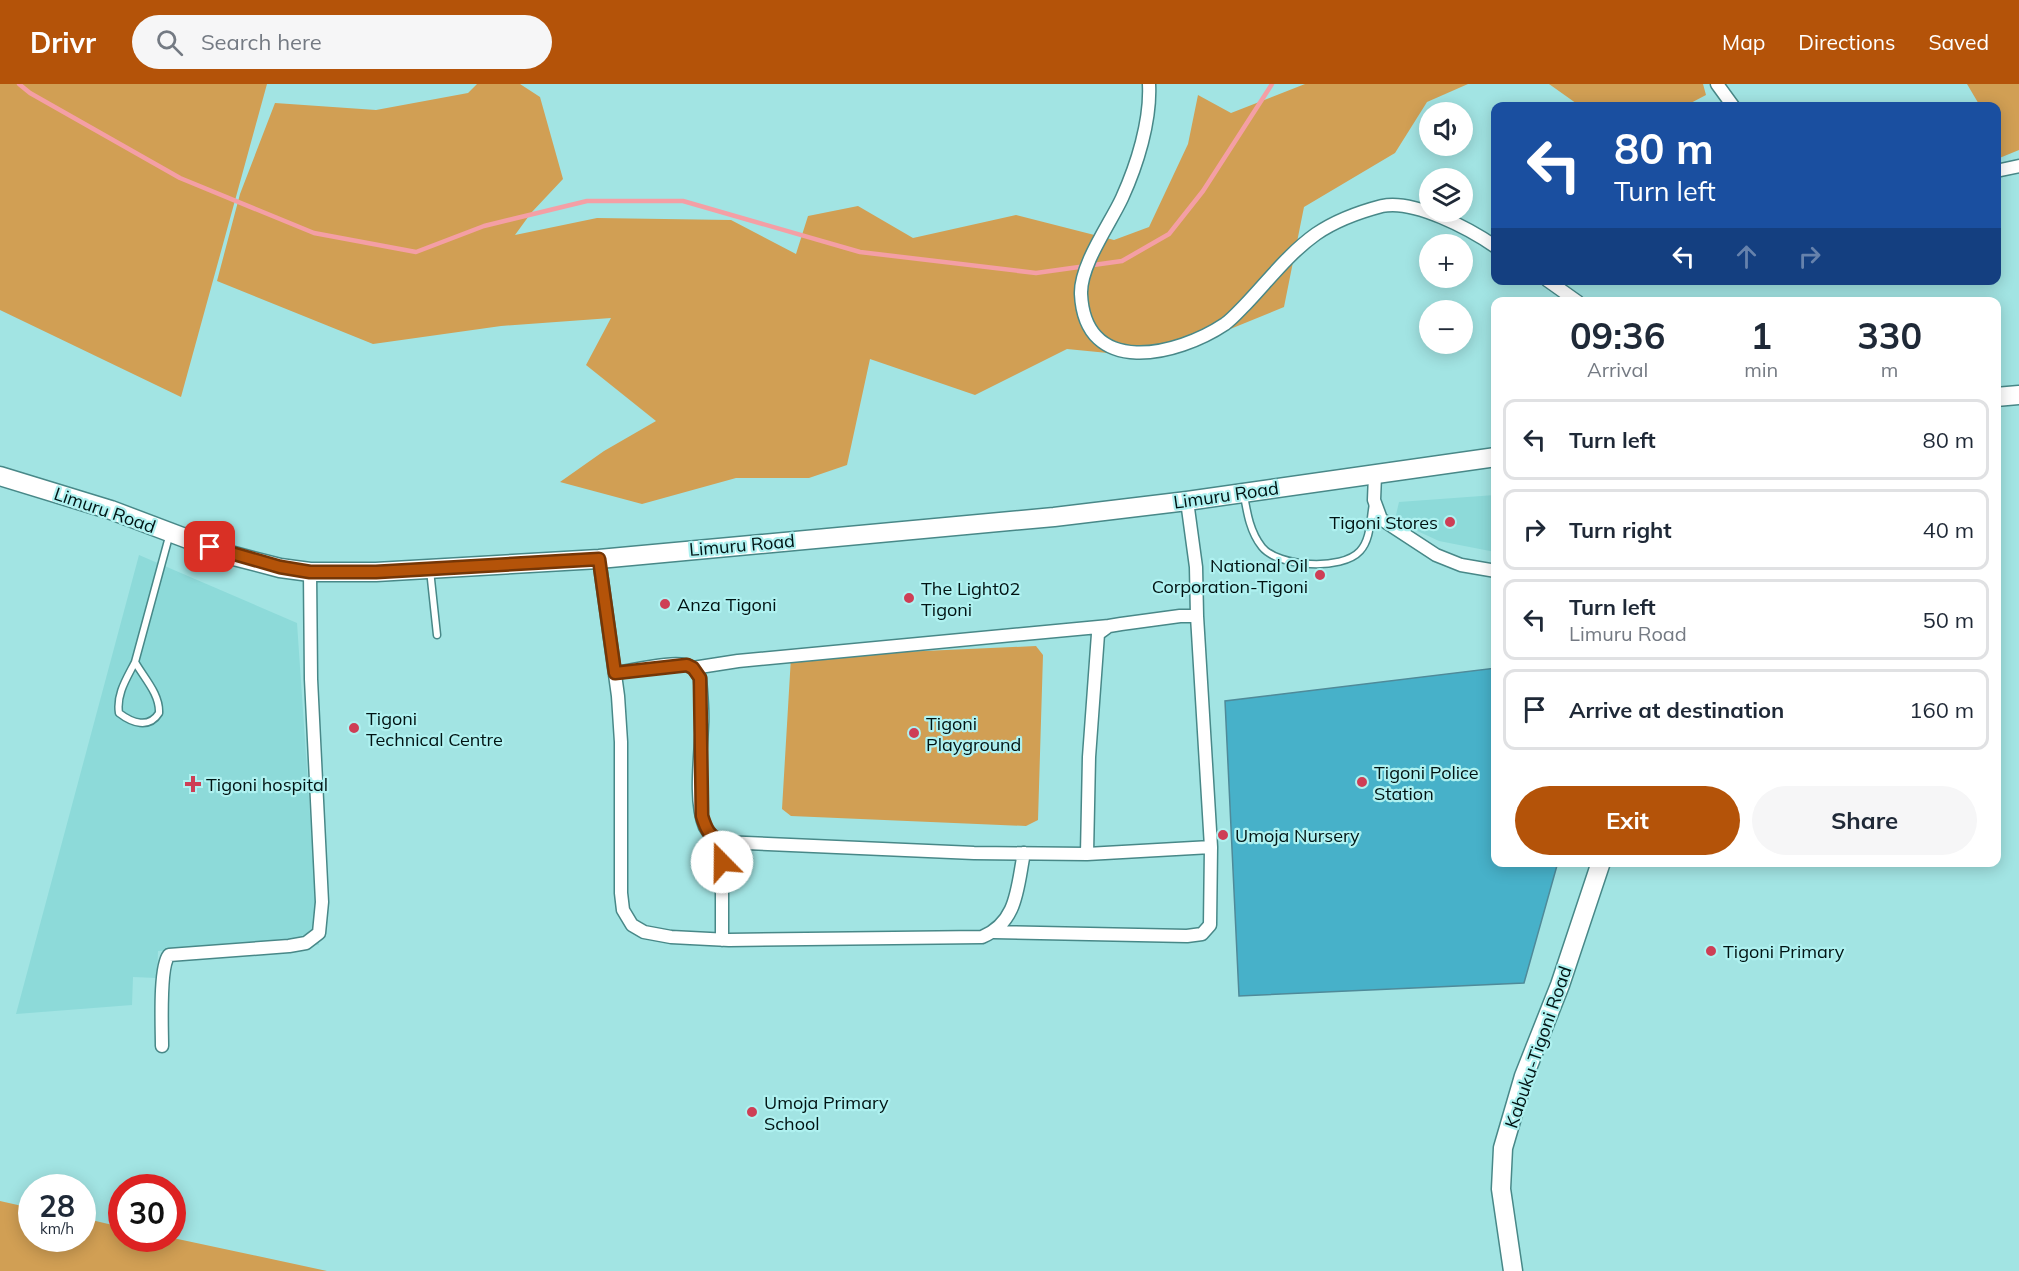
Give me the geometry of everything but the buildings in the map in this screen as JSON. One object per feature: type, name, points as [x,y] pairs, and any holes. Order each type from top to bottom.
[{"type":"main road","points":[[2001,397],[2019,395]]},
{"type":"main road","name":"Limuru Road","points":[[0,476],[111,510],[230,555],[310,572],[430,570],[599,559],[1054,518],[1491,458]]},
{"type":"main road","name":"Kabuku-Tigoni Road","points":[[1513,1271],[1502,1189],[1503,1148],[1524,1076],[1560,986],[1599,867]]},
{"type":"street","points":[[1149,84],[1146,117],[1137,156],[1123,197],[1089,263],[1081,290],[1083,316],[1098,339],[1112,350],[1143,354],[1190,341],[1226,323],[1289,256],[1315,235],[1335,223],[1385,206],[1419,208],[1458,225],[1491,244]]},
{"type":"street","points":[[1717,84],[1730,102]]},
{"type":"street","points":[[2001,170],[2019,166]]},
{"type":"street","points":[[1554,285],[1571,297]]},
{"type":"street","points":[[1375,475],[1374,500],[1381,519],[1420,546],[1461,565],[1491,570]]},
{"type":"street","points":[[994,932],[1187,936],[1202,934],[1210,926],[1210,847],[1196,567],[1187,501]]},
{"type":"street","points":[[599,559],[615,673],[621,742],[621,893],[623,910],[632,925],[654,935],[722,940],[965,939],[982,937],[994,932],[1011,912],[1024,853]]},
{"type":"street","points":[[162,1046],[165,959],[169,955],[306,943],[315,938],[320,927],[322,902],[310,679],[310,572]]},
{"type":"street","points":[[615,673],[679,665],[693,668],[738,661],[1197,616]]},
{"type":"street","points":[[1087,854],[1089,757],[1096,650],[1098,634],[1109,626]]},
{"type":"street","points":[[693,668],[700,678],[701,688],[702,816],[712,837],[722,842],[1087,854],[1210,847]]},
{"type":"street","points":[[722,842],[722,940]]},
{"type":"lane","points":[[1244,492],[1250,524],[1262,548],[1272,556],[1288,562],[1305,564],[1352,558],[1359,552],[1369,533],[1374,500]]},
{"type":"lane","points":[[135,662],[155,694],[159,705],[159,713],[149,723],[127,719],[119,713],[117,704],[135,662],[170,532]]},
{"type":"lane","points":[[430,570],[437,635]]},
{"type":"shaded area","points":[[0,84],[267,84],[181,397],[0,310]]},
{"type":"shaded area","points":[[477,84],[520,84],[540,97],[563,179],[531,213],[515,235],[597,218],[731,220],[796,254],[808,216],[858,206],[913,238],[1016,215],[1114,240],[1149,227],[1188,144],[1198,95],[1231,113],[1305,84],[1468,84],[1427,102],[1419,102],[1419,115],[1395,153],[1304,207],[1284,307],[1159,358],[1067,349],[975,395],[870,359],[847,465],[809,478],[736,478],[642,504],[560,482],[604,451],[656,421],[586,365],[611,318],[501,326],[373,344],[217,281],[240,194],[275,103],[376,110],[468,93]]},
{"type":"shaded area","points":[[1549,84],[1703,84],[1706,95],[1693,102],[1574,102]]},
{"type":"shaded area","points":[[1967,84],[2019,84],[2019,150],[2001,157],[2001,102],[1978,102]]},
{"type":"shaded area","name":"Tigoni Stores","points":[[1491,495],[1491,551],[1439,541],[1413,529],[1396,515],[1399,502]]},
{"type":"shaded area","name":"Tigoni hospital","points":[[139,555],[297,623],[319,945],[158,951],[157,978],[133,977],[132,1005],[16,1014]]},
{"type":"shaded area","name":"Tigoni Playground","points":[[1036,646],[1043,655],[1038,820],[1026,826],[791,816],[782,809],[791,657]]},
{"type":"shaded area","points":[[0,1201],[18,1205],[18,1252],[96,1252],[96,1221],[108,1224],[108,1252],[186,1252],[186,1241],[327,1271],[0,1271]]},
{"type":"waterway","points":[[19,84],[30,93],[180,178],[314,233],[416,252],[484,226],[587,201],[683,201],[860,252],[1036,273],[1122,261],[1169,234],[1203,191],[1272,84]]},
{"type":"place","name":"Tigoni Stores","points":[[1450,522]]},
{"type":"place","name":"National Oil Corporation-Tigoni","points":[[1320,575]]},
{"type":"place","name":"The Light02 Tigoni","points":[[909,598]]},
{"type":"place","name":"Anza Tigoni","points":[[665,604]]},
{"type":"place","name":"Tigoni Technical Centre","points":[[354,728]]},
{"type":"place","name":"Tigoni Playground","points":[[914,733]]},
{"type":"place","name":"Tigoni Police Station","points":[[1362,782]]},
{"type":"place","name":"Tigoni hospital","points":[[193,784]]},
{"type":"place","name":"Umoja Nursery","points":[[1223,835]]},
{"type":"place","name":"Tigoni Primary","points":[[1711,951]]},
{"type":"place","name":"Umoja Primary School","points":[[752,1112]]},
{"type":"route","points":[[210,547],[230,555],[310,572],[430,570],[599,559],[615,673],[687,665],[693,668],[700,678],[702,816],[712,837],[722,842],[722,862]]}]
